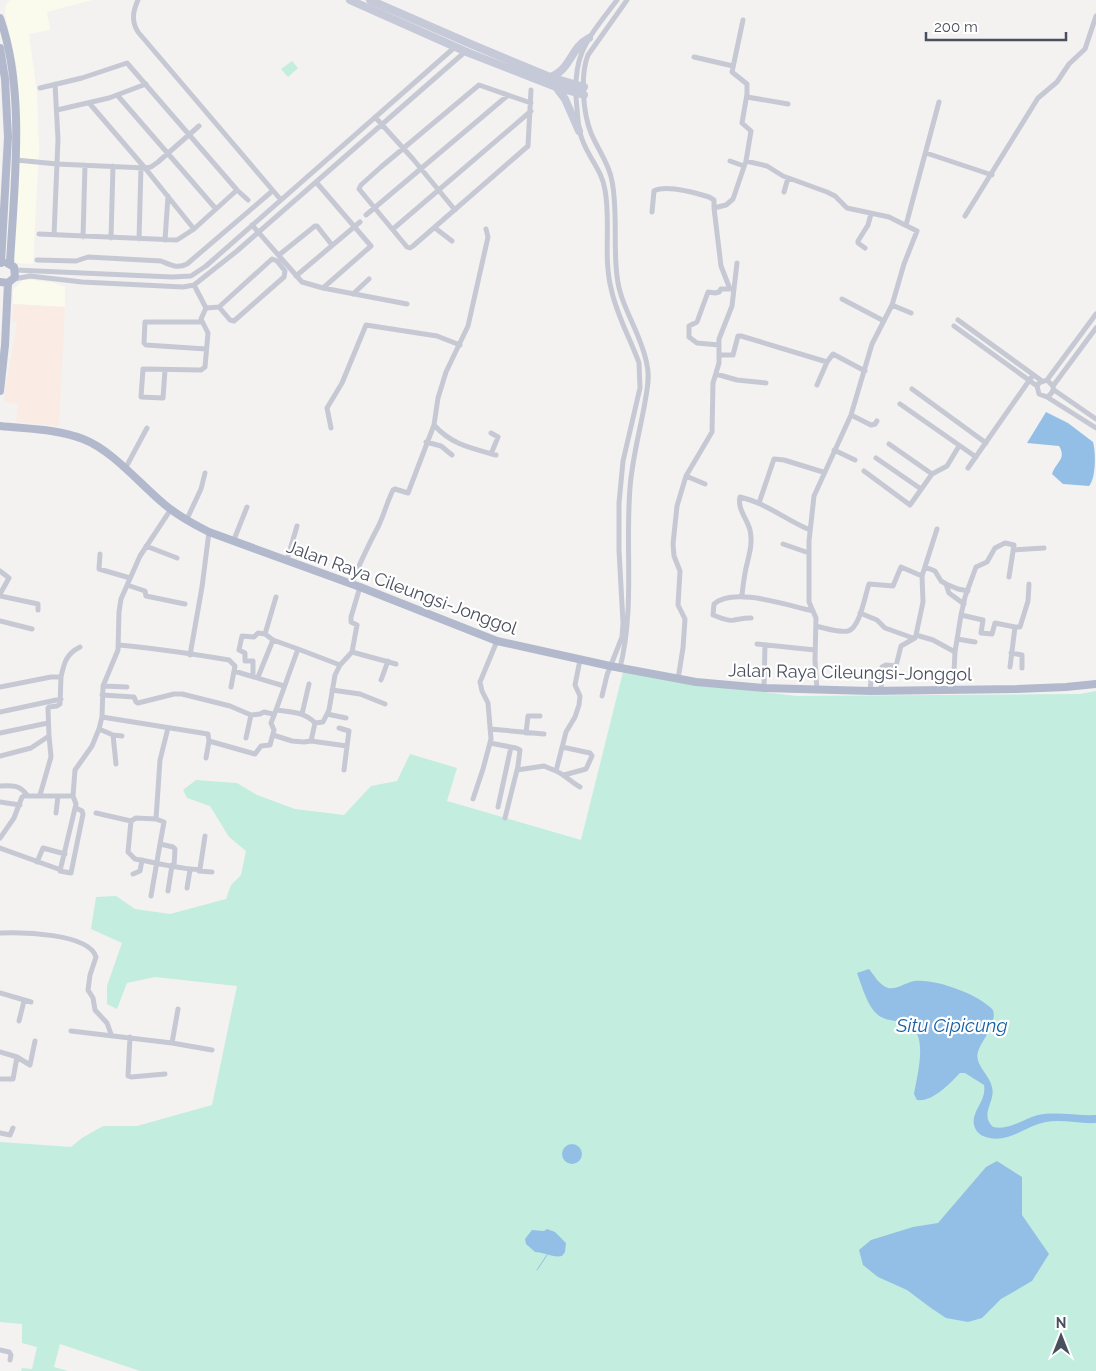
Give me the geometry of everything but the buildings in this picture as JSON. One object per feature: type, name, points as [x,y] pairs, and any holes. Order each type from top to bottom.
[{"type":"main road","points":[[0,18],[10,52],[13,78],[16,160],[4,263]]},
{"type":"main road","points":[[0,48],[5,79],[8,137],[3,187],[4,263]]},
{"type":"main road","points":[[0,391],[5,345],[7,282],[15,270],[4,263]]},
{"type":"main road","name":"Jalan Raya Cileungsi-Jonggol","points":[[0,426],[62,433],[84,439],[102,449],[186,521],[233,542],[352,584],[497,641],[580,660],[678,679],[764,688],[953,691],[1056,688],[1096,684]]},
{"type":"street","points":[[138,0],[134,9],[133,22],[138,32],[281,200]]},
{"type":"street","points":[[350,0],[466,52],[556,87],[580,90]]},
{"type":"street","points":[[370,0],[473,46],[580,90]]},
{"type":"street","points":[[579,131],[580,90],[577,65],[589,38],[617,0]]},
{"type":"street","points":[[620,668],[628,628],[630,488],[633,459],[648,385],[648,365],[623,300],[617,276],[612,181],[606,161],[590,132],[580,90],[588,55],[627,0]]},
{"type":"street","points":[[965,216],[1038,98],[1057,82],[1069,64],[1085,49],[1096,16]]},
{"type":"street","points":[[714,208],[726,205],[733,199],[745,163],[751,131],[742,123],[747,97],[746,83],[733,74],[743,20]]},
{"type":"street","points":[[550,77],[561,72],[578,46],[589,38]]},
{"type":"street","points":[[15,270],[172,277],[187,277],[198,272],[316,182],[455,47]]},
{"type":"street","points":[[7,282],[30,276],[82,282],[183,287],[194,285],[255,229],[281,200],[466,52]]},
{"type":"street","points":[[694,57],[733,66]]},
{"type":"street","points":[[40,88],[82,78],[125,63],[130,66],[237,190],[248,200]]},
{"type":"street","points":[[54,235],[57,164],[55,84]]},
{"type":"street","points":[[57,110],[90,104],[118,96],[146,84]]},
{"type":"street","points":[[531,90],[531,103],[531,111],[528,146],[410,248],[360,191],[359,188],[479,85],[531,103]]},
{"type":"street","points":[[556,87],[565,100],[583,143],[604,182],[608,208],[607,259],[611,288],[640,371],[640,388],[623,461],[620,486],[619,555],[623,627],[619,647],[610,666],[602,696]]},
{"type":"street","points":[[118,96],[216,208]]},
{"type":"street","points":[[366,215],[507,96]]},
{"type":"street","points":[[747,97],[788,104]]},
{"type":"street","points":[[906,225],[939,102]]},
{"type":"street","points":[[90,104],[194,228]]},
{"type":"street","points":[[393,229],[531,111]]},
{"type":"street","points":[[379,121],[455,210]]},
{"type":"street","points":[[16,160],[57,164],[143,167],[154,165],[199,126]]},
{"type":"street","points":[[926,153],[992,174]]},
{"type":"street","points":[[730,161],[767,166],[788,178],[833,194],[845,207],[889,217],[917,233],[904,264],[892,305],[872,344],[851,414],[823,472],[814,496],[810,530],[809,602],[816,618],[817,690]]},
{"type":"street","points":[[83,237],[85,165]]},
{"type":"street","points":[[111,238],[113,166]]},
{"type":"street","points":[[139,239],[143,167]]},
{"type":"street","points":[[784,192],[788,178]]},
{"type":"street","points":[[316,182],[371,244],[370,247],[323,288]]},
{"type":"street","points":[[652,212],[654,191],[667,188],[709,197],[714,200],[721,266],[732,289],[732,306],[719,338],[719,355],[713,386],[712,432],[686,476],[677,506],[672,539],[674,556],[680,571],[678,605],[685,619],[684,648],[678,679]]},
{"type":"street","points":[[39,234],[178,240],[237,190]]},
{"type":"street","points":[[37,260],[76,261],[88,257],[161,261],[180,267],[187,264],[270,194]]},
{"type":"street","points":[[165,240],[168,196]]},
{"type":"street","points":[[865,248],[858,241],[868,225],[871,214]]},
{"type":"street","points":[[296,276],[360,222]]},
{"type":"street","points":[[279,255],[315,226],[332,245]]},
{"type":"street","points":[[435,228],[452,241]]},
{"type":"street","points":[[255,229],[302,282],[323,288],[407,304]]},
{"type":"street","points":[[352,584],[369,541],[378,526],[392,492],[394,489],[406,493],[409,492],[426,442],[434,425],[438,398],[446,372],[468,326],[487,244],[486,229]]},
{"type":"street","points":[[206,308],[219,307],[272,259],[277,261],[285,271],[284,277],[234,321],[230,320],[219,307]]},
{"type":"street","points":[[732,289],[736,282],[737,263]]},
{"type":"street","points":[[172,266],[172,277]]},
{"type":"street","points":[[353,294],[369,279]]},
{"type":"street","points":[[194,285],[206,308]]},
{"type":"street","points":[[719,345],[698,343],[688,338],[689,326],[696,324],[708,292],[719,292],[721,288],[732,289]]},
{"type":"street","points":[[842,299],[884,321]]},
{"type":"street","points":[[892,305],[911,313]]},
{"type":"street","points":[[165,370],[163,398],[141,397],[143,369],[201,370],[206,365],[208,333],[202,322],[202,315],[206,308]]},
{"type":"street","points":[[1037,386],[1044,381],[1096,314]]},
{"type":"street","points":[[958,320],[1096,419]]},
{"type":"street","points":[[202,322],[145,322],[144,343],[146,345],[206,349]]},
{"type":"street","points":[[331,428],[327,408],[342,383],[366,325],[437,336],[460,345]]},
{"type":"street","points":[[954,326],[1037,386],[1039,394],[1047,396],[1096,428]]},
{"type":"street","points":[[1047,396],[1051,394],[1053,388],[1096,328]]},
{"type":"street","points":[[719,355],[733,355],[738,336],[741,336],[828,362]]},
{"type":"street","points":[[817,385],[831,356],[834,354],[865,371]]},
{"type":"street","points":[[716,374],[737,380],[766,383]]},
{"type":"street","points":[[968,468],[1034,375]]},
{"type":"street","points":[[912,389],[986,443]]},
{"type":"street","points":[[900,404],[976,457]]},
{"type":"street","points":[[851,414],[871,425],[877,421]]},
{"type":"street","points":[[434,425],[452,441],[494,454],[498,437],[491,434]]},
{"type":"street","points":[[125,469],[147,428]]},
{"type":"street","points":[[426,442],[440,446],[452,455]]},
{"type":"street","points":[[889,444],[932,474]]},
{"type":"street","points":[[864,471],[910,505],[932,474],[947,466],[959,446]]},
{"type":"street","points":[[834,450],[855,460]]},
{"type":"street","points":[[876,458],[921,489]]},
{"type":"street","points":[[760,503],[774,459],[784,460],[823,472]]},
{"type":"street","points":[[186,521],[201,488],[205,473]]},
{"type":"street","points":[[686,476],[705,484]]},
{"type":"street","points":[[742,596],[746,568],[752,547],[750,528],[739,503],[739,498],[760,503],[810,530]]},
{"type":"street","points":[[233,542],[247,507]]},
{"type":"street","points":[[61,870],[76,808],[73,796],[75,770],[92,746],[100,729],[103,686],[116,657],[119,645],[121,599],[146,546],[171,510]]},
{"type":"street","points":[[286,560],[297,526]]},
{"type":"street","points":[[881,691],[882,667],[898,665],[901,646],[915,637],[923,602],[922,576],[937,529]]},
{"type":"street","points":[[190,655],[209,532]]},
{"type":"street","points":[[953,691],[957,639],[964,604],[976,567],[987,562],[998,546],[1005,543],[1012,543],[1014,545],[1009,577]]},
{"type":"street","points":[[783,544],[809,553]]},
{"type":"street","points":[[146,546],[177,558]]},
{"type":"street","points":[[1014,550],[1044,548]]},
{"type":"street","points":[[100,554],[99,569],[130,578]]},
{"type":"street","points":[[619,555],[628,555]]},
{"type":"street","points":[[816,626],[848,631],[856,624],[870,584],[892,586],[901,567],[922,576]]},
{"type":"street","points":[[925,567],[935,571],[941,581],[946,584],[968,591]]},
{"type":"street","points":[[0,571],[9,578],[1,596],[38,604],[38,610]]},
{"type":"street","points":[[946,584],[949,593],[964,604]]},
{"type":"street","points":[[962,615],[983,620],[981,633],[991,634],[995,623],[1020,627],[1027,607],[1029,584]]},
{"type":"street","points":[[127,585],[145,591],[146,596],[185,604]]},
{"type":"street","points":[[315,723],[323,722],[328,714],[334,679],[340,665],[352,652],[357,625],[351,622],[351,617],[360,588]]},
{"type":"street","points":[[751,618],[728,620],[712,613],[714,604],[725,597],[742,596],[812,611]]},
{"type":"street","points":[[265,634],[276,597]]},
{"type":"street","points":[[860,613],[877,620],[886,629],[933,640],[955,652]]},
{"type":"street","points":[[0,621],[32,629]]},
{"type":"street","points":[[1010,666],[1015,627]]},
{"type":"street","points":[[265,659],[245,661],[244,653],[239,651],[241,636],[254,637],[257,633],[265,634],[273,640],[340,665]]},
{"type":"street","points":[[957,639],[975,642]]},
{"type":"street","points":[[256,676],[273,640]]},
{"type":"street","points":[[473,799],[490,743],[487,700],[480,682],[497,641]]},
{"type":"street","points":[[757,644],[815,650]]},
{"type":"street","points":[[119,645],[142,646],[229,660],[234,664],[231,688]]},
{"type":"street","points":[[764,688],[765,645]]},
{"type":"street","points":[[40,796],[51,758],[48,707],[59,706],[61,699],[61,677],[68,656],[80,647]]},
{"type":"street","points":[[209,741],[253,754],[261,746],[270,745],[274,730],[271,724],[298,649]]},
{"type":"street","points":[[352,652],[396,664]]},
{"type":"street","points":[[1012,653],[1022,655],[1022,668]]},
{"type":"street","points":[[556,771],[566,732],[575,717],[579,705],[580,696],[575,685],[580,660]]},
{"type":"street","points":[[253,661],[256,676]]},
{"type":"street","points":[[381,680],[388,661]]},
{"type":"street","points":[[234,671],[256,676],[284,686]]},
{"type":"street","points":[[870,691],[872,671]]},
{"type":"street","points":[[0,687],[51,677],[61,677]]},
{"type":"street","points":[[302,714],[309,684]]},
{"type":"street","points":[[103,686],[127,687]]},
{"type":"street","points":[[332,690],[360,694],[385,704]]},
{"type":"street","points":[[102,696],[134,697],[138,703],[174,694],[182,694],[230,706],[251,715],[264,712],[302,714],[308,716],[315,723]]},
{"type":"street","points":[[0,712],[61,699]]},
{"type":"street","points":[[328,714],[346,718]]},
{"type":"street","points":[[246,738],[251,715]]},
{"type":"street","points":[[526,733],[528,716],[540,716]]},
{"type":"street","points":[[102,717],[208,734],[209,741],[206,758]]},
{"type":"street","points":[[0,734],[48,723]]},
{"type":"street","points":[[311,741],[315,723]]},
{"type":"street","points":[[156,819],[161,753],[168,728]]},
{"type":"street","points":[[339,728],[349,732],[344,770]]},
{"type":"street","points":[[100,729],[113,735],[122,736]]},
{"type":"street","points":[[490,729],[544,734]]},
{"type":"street","points":[[113,735],[116,764]]},
{"type":"street","points":[[273,735],[292,741],[311,741],[347,746]]},
{"type":"street","points":[[0,756],[31,748],[49,736]]},
{"type":"street","points":[[490,743],[520,750],[505,818]]},
{"type":"street","points":[[498,807],[511,747]]},
{"type":"street","points":[[562,747],[590,753],[592,756],[586,769],[564,775]]},
{"type":"street","points":[[517,770],[544,766],[564,775],[572,783],[580,787]]},
{"type":"street","points":[[0,786],[13,785],[19,787],[27,795]]},
{"type":"street","points":[[0,838],[14,818],[22,797],[27,795],[73,796]]},
{"type":"street","points":[[56,813],[58,796]]},
{"type":"street","points":[[0,802],[20,805]]},
{"type":"street","points":[[0,848],[61,870],[61,872],[71,873],[83,814],[82,811],[76,808]]},
{"type":"street","points":[[96,813],[131,821],[136,818],[156,819],[165,822],[151,896]]},
{"type":"street","points":[[131,821],[128,852],[136,859],[173,865],[190,870],[212,872]]},
{"type":"street","points":[[199,871],[205,836]]},
{"type":"street","points":[[160,844],[174,847],[175,851],[168,892]]},
{"type":"street","points":[[37,862],[44,848],[64,854]]},
{"type":"street","points":[[133,874],[140,871],[142,860]]},
{"type":"street","points":[[187,888],[190,870]]},
{"type":"street","points":[[0,933],[34,932],[48,934],[81,944],[93,951],[96,957],[88,983],[89,993],[93,998],[95,1010],[107,1023],[111,1034]]},
{"type":"street","points":[[0,993],[31,1002]]},
{"type":"street","points":[[19,1021],[24,1001]]},
{"type":"street","points":[[172,1043],[178,1009]]},
{"type":"street","points":[[71,1031],[111,1034],[212,1050]]},
{"type":"street","points":[[130,1037],[128,1076],[165,1074]]},
{"type":"street","points":[[0,1052],[17,1057],[30,1065],[35,1042]]},
{"type":"street","points":[[0,1078],[12,1080],[17,1057]]},
{"type":"street","points":[[0,1133],[10,1135],[13,1128]]},
{"type":"street","points":[[0,1350],[11,1353],[10,1360]]},
{"type":"shaded area","points":[[10,0],[92,0],[47,12],[50,30],[29,34],[37,94],[39,148],[33,264],[17,263],[14,259],[20,149],[17,68],[5,14],[6,5]]},
{"type":"shaded area","points":[[23,280],[54,283],[65,287],[65,307],[13,304],[13,290]]},
{"type":"shaded area","points":[[13,304],[65,307],[59,426],[16,422],[18,404],[3,402],[17,323],[12,321]]},
{"type":"green space","points":[[292,61],[298,68],[288,77],[281,69]]},
{"type":"green space","points":[[623,672],[796,696],[1080,694],[1096,691],[1096,1371],[140,1371],[60,1344],[54,1367],[68,1371],[21,1371],[22,1368],[32,1369],[37,1347],[22,1343],[22,1324],[0,1322],[0,1142],[71,1147],[103,1126],[137,1126],[212,1105],[237,986],[155,977],[127,983],[117,1009],[107,1004],[107,986],[122,943],[91,929],[96,897],[116,896],[135,909],[170,914],[226,899],[231,885],[241,875],[246,851],[229,837],[210,806],[187,798],[183,790],[196,780],[237,783],[257,795],[295,809],[344,815],[371,786],[397,781],[410,754],[457,768],[447,801],[581,840]]},
{"type":"water","points":[[1046,412],[1068,423],[1093,442],[1095,465],[1093,478],[1089,486],[1063,484],[1052,474],[1062,454],[1059,446],[1027,443]]},
{"type":"water","name":"Situ Cipicung","points":[[869,969],[879,982],[888,988],[914,981],[933,982],[956,988],[978,998],[993,1010],[992,1025],[977,1054],[979,1064],[992,1087],[993,1092],[988,1117],[993,1127],[1005,1127],[1038,1115],[1052,1113],[1096,1115],[1096,1123],[1052,1121],[1038,1124],[1000,1139],[983,1136],[975,1129],[974,1120],[983,1096],[984,1085],[965,1073],[960,1073],[935,1095],[923,1100],[917,1100],[914,1094],[920,1056],[918,1037],[914,1029],[908,1024],[885,1019],[874,1011],[865,995],[857,973]]},
{"type":"water","points":[[572,1144],[579,1147],[582,1154],[579,1161],[572,1164],[565,1161],[562,1154],[565,1147]]},
{"type":"water","points":[[997,1161],[1022,1177],[1022,1215],[1049,1254],[1032,1281],[1001,1299],[982,1318],[968,1322],[946,1318],[907,1290],[878,1277],[863,1265],[859,1250],[871,1240],[913,1227],[938,1223],[986,1167]]},
{"type":"water","points":[[547,1229],[555,1232],[566,1243],[565,1252],[562,1256],[535,1252],[526,1244],[525,1239],[532,1230],[544,1231]]},
{"type":"waterway","points":[[537,1270],[547,1255]]}]
